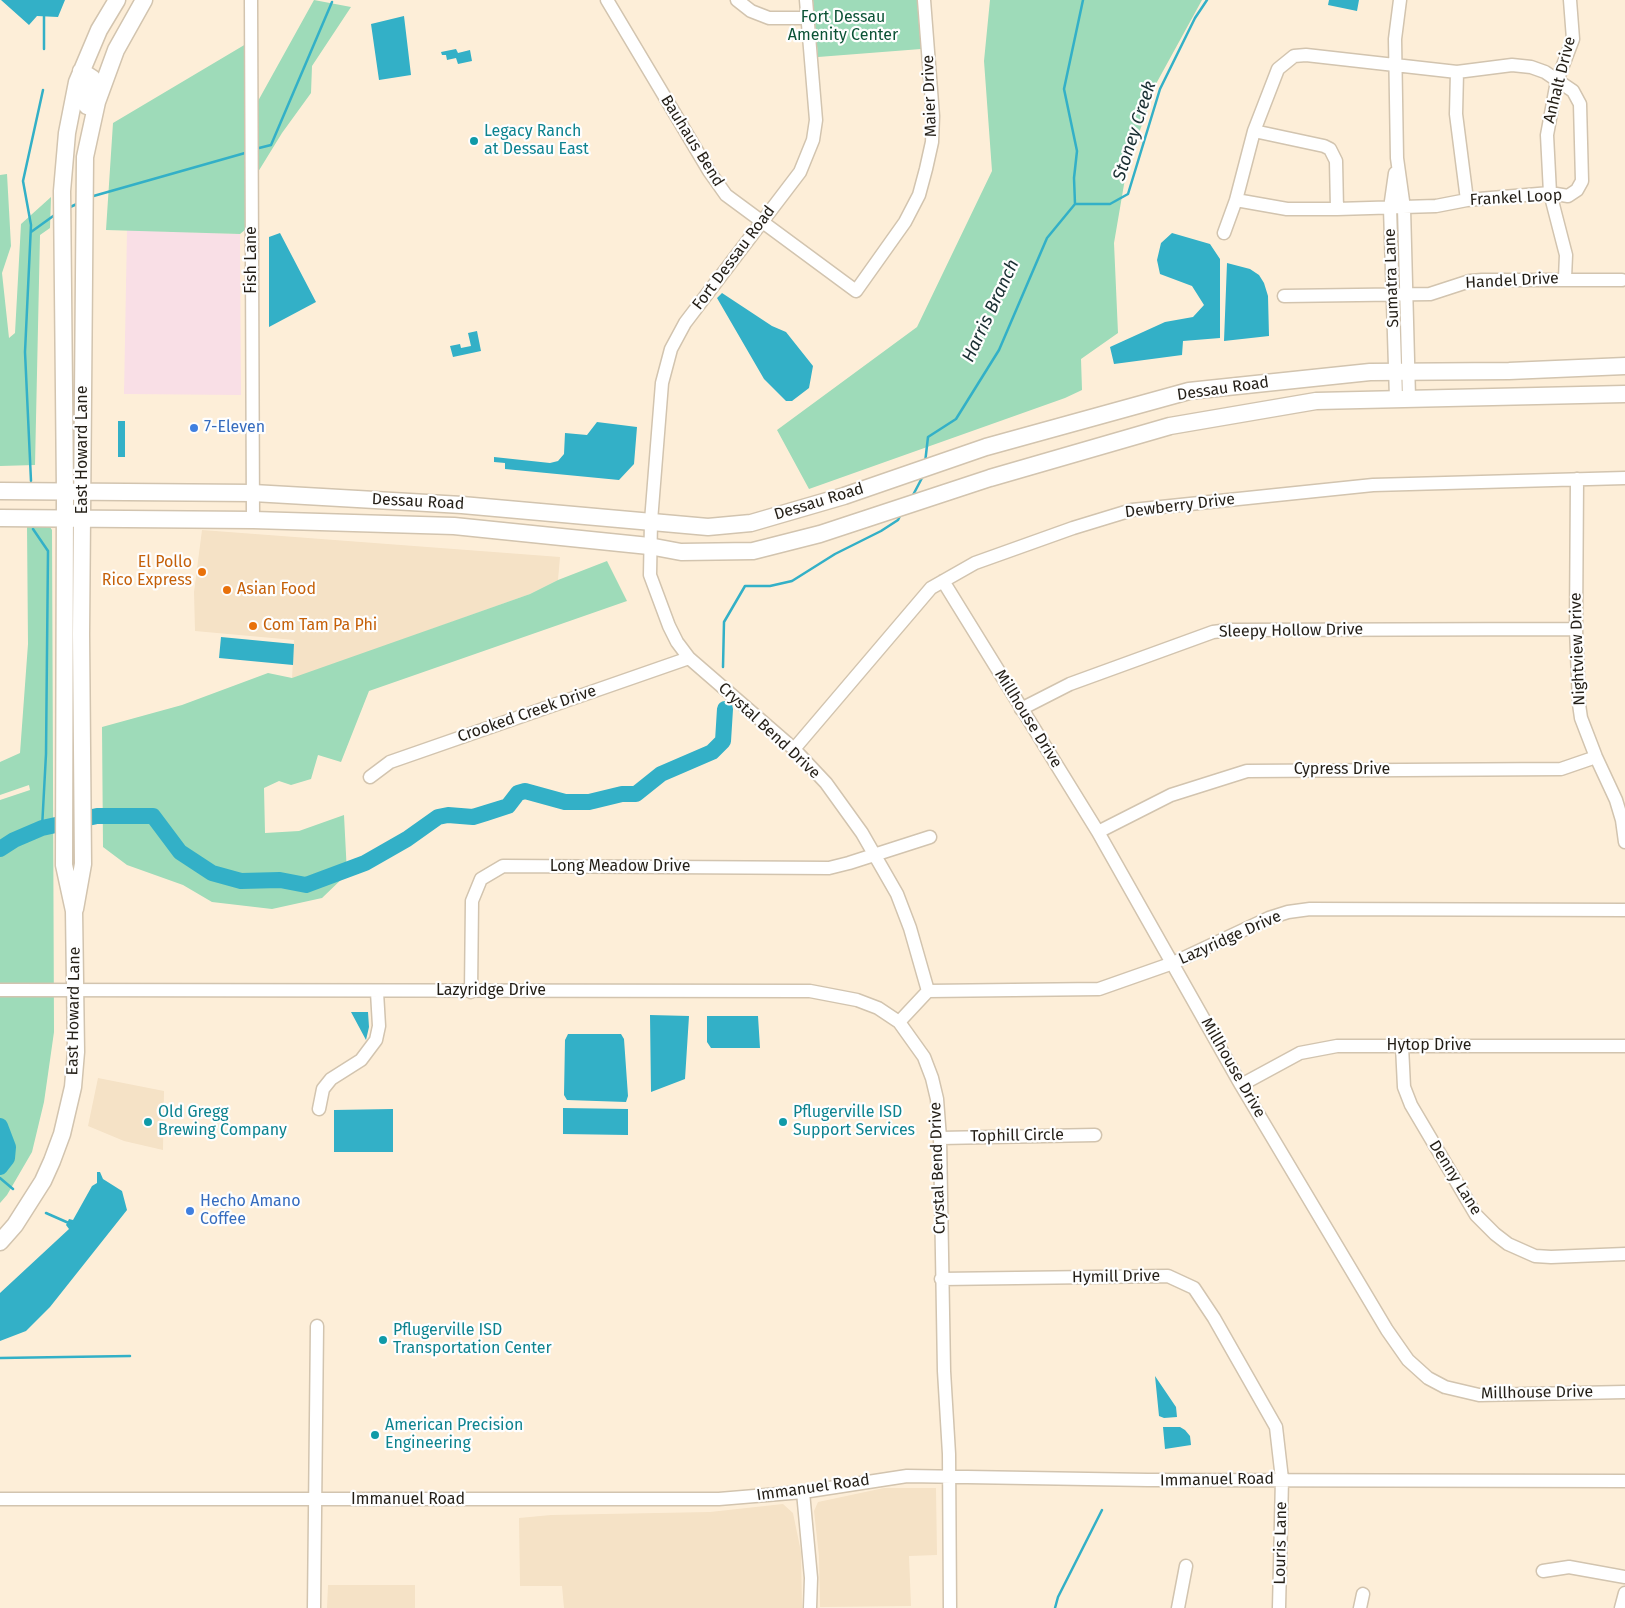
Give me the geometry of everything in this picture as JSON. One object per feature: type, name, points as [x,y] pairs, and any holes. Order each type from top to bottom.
[{"type":"main road","name":"East Howard Lane","points":[[0,1242],[15,1225],[43,1181],[62,1134],[73,1087],[76,1052],[74,911],[64,865],[63,792],[65,492],[62,191],[67,133],[81,71],[99,30],[117,0]]},
{"type":"main road","name":"East Howard Lane","points":[[74,911],[84,864],[81,634],[85,164],[97,102],[116,50],[144,0]]},
{"type":"main road","points":[[81,71],[92,78],[80,137],[85,164]]},
{"type":"main road","name":"Dessau Road","points":[[0,491],[252,493],[462,504],[651,521],[671,525],[708,526],[751,523],[875,485],[986,447],[1189,391],[1370,372],[1625,366]]},
{"type":"main road","name":"Dessau Road","points":[[0,518],[253,520],[454,526],[649,546],[681,552],[750,551],[820,534],[990,478],[1170,426],[1316,401],[1625,394]]},
{"type":"street","name":"Fish Lane","points":[[251,0],[253,520]]},
{"type":"street","name":"Bauhaus Bend","points":[[607,0],[708,171],[726,195],[856,291]]},
{"type":"street","points":[[737,0],[751,11],[769,18],[808,18]]},
{"type":"street","name":"Fort Dessau Road","points":[[649,546],[662,383],[671,349],[685,323],[800,172],[813,140],[816,120],[806,0]]},
{"type":"street","name":"Maier Drive","points":[[856,291],[905,222],[919,195],[926,169],[932,142],[933,116],[924,0]]},
{"type":"street","name":"Sumatra Lane","points":[[1400,0],[1395,39],[1395,65],[1397,158],[1404,208],[1406,294],[1402,372]]},
{"type":"street","name":"Anhalt Drive","points":[[1565,278],[1566,255],[1550,194],[1546,135],[1557,81],[1573,39],[1570,0]]},
{"type":"street","name":"Frankel Loop","points":[[1224,233],[1236,200],[1254,131],[1278,69],[1294,56],[1306,55],[1456,72],[1512,65],[1531,67],[1545,72],[1573,91],[1580,104],[1582,181],[1577,190],[1568,196],[1550,194],[1467,200],[1436,206],[1337,209],[1287,209],[1236,200]]},
{"type":"street","points":[[1456,72],[1456,114],[1467,200]]},
{"type":"street","points":[[1254,131],[1324,146],[1330,149],[1336,161],[1337,209]]},
{"type":"street","name":"Sumatra Lane","points":[[1397,158],[1390,208],[1393,294],[1403,398]]},
{"type":"street","name":"Handel Drive","points":[[1284,296],[1430,294],[1464,282],[1482,280],[1565,278],[1622,280]]},
{"type":"street","name":"Dewberry Drive","points":[[794,749],[931,588],[975,563],[1132,510],[1373,485],[1625,478]]},
{"type":"street","name":"Nightview Drive","points":[[1577,479],[1576,629],[1581,718],[1616,800],[1622,820],[1625,842]]},
{"type":"street","name":"Crystal Bend Drive","points":[[649,546],[650,575],[677,642],[689,658],[794,749],[846,808],[875,854],[900,902],[928,991]]},
{"type":"street","name":"Millhouse Drive","points":[[943,581],[1098,832],[1241,1085],[1387,1330],[1408,1360],[1428,1378],[1445,1387],[1479,1396],[1625,1392]]},
{"type":"street","name":"Sleepy Hollow Drive","points":[[1021,709],[1070,684],[1213,632],[1229,630],[1576,629]]},
{"type":"street","name":"Crooked Creek Drive","points":[[370,777],[390,762],[689,658]]},
{"type":"street","name":"Cypress Drive","points":[[1098,832],[1171,796],[1248,771],[1561,769],[1596,756]]},
{"type":"street","name":"Long Meadow Drive","points":[[471,992],[472,901],[482,879],[503,866],[828,868],[930,837]]},
{"type":"street","name":"Lazyridge Drive","points":[[928,991],[1099,989],[1173,964],[1269,918],[1288,912],[1310,909],[1625,910]]},
{"type":"street","name":"Lazyridge Drive","points":[[0,990],[377,992],[810,991],[857,1000],[878,1008],[899,1022]]},
{"type":"street","points":[[899,1022],[928,991]]},
{"type":"street","points":[[319,1109],[323,1089],[331,1079],[361,1060],[376,1040],[378,1026],[377,992]]},
{"type":"street","name":"Crystal Bend Drive","points":[[899,1022],[914,1040],[932,1078],[937,1099],[940,1138],[942,1279],[949,1476],[950,1608]]},
{"type":"street","name":"Hytop Drive","points":[[1241,1085],[1279,1064],[1313,1050],[1337,1046],[1625,1046]]},
{"type":"street","name":"Denny Lane","points":[[1402,1046],[1404,1087],[1411,1105],[1476,1215],[1490,1230],[1508,1244],[1535,1256],[1625,1254]]},
{"type":"street","name":"Tophill Circle","points":[[940,1138],[1095,1135]]},
{"type":"street","name":"Hymill Drive","points":[[942,1279],[1168,1276],[1194,1288],[1214,1318],[1276,1427],[1282,1479]]},
{"type":"street","points":[[314,1608],[317,1326]]},
{"type":"street","name":"Immanuel Road","points":[[0,1499],[720,1500],[803,1492],[884,1478],[949,1476],[1148,1480],[1625,1481]]},
{"type":"street","name":"Louris Lane","points":[[1279,1608],[1282,1479]]},
{"type":"street","points":[[803,1492],[811,1578],[810,1608]]},
{"type":"street","points":[[1178,1608],[1186,1566]]},
{"type":"street","points":[[1544,1571],[1569,1567],[1625,1577]]},
{"type":"street","points":[[1621,1608],[1625,1593]]},
{"type":"street","points":[[1360,1608],[1362,1594]]},
{"type":"shaded area","points":[[127,230],[240,234],[241,395],[124,394]]},
{"type":"shaded area","points":[[202,530],[560,557],[558,580],[530,594],[292,679],[294,640],[195,631],[194,592]]},
{"type":"shaded area","points":[[98,1078],[164,1091],[163,1150],[124,1141],[88,1126]]},
{"type":"shaded area","points":[[884,1488],[936,1488],[937,1555],[909,1556],[911,1606],[820,1607],[819,1556],[814,1511],[818,1502]]},
{"type":"shaded area","points":[[783,1504],[793,1513],[801,1552],[802,1608],[564,1608],[562,1586],[520,1586],[519,1518],[551,1515],[710,1512]]},
{"type":"shaded area","points":[[328,1585],[415,1585],[415,1608],[327,1608]]},
{"type":"green space","points":[[314,0],[351,7],[312,66],[311,93],[282,133],[258,172],[258,101]]},
{"type":"green space","name":"Fort Dessau Amenity Center","points":[[813,0],[917,0],[921,49],[818,57]]},
{"type":"green space","points":[[990,0],[1202,0],[1157,82],[1127,167],[1114,243],[1118,333],[1081,359],[1082,390],[1065,398],[809,489],[777,430],[917,327],[992,171],[984,61]]},
{"type":"green space","points":[[246,44],[246,229],[240,234],[106,230],[113,123]]},
{"type":"green space","points":[[7,174],[11,246],[2,273],[9,338],[15,333],[21,224],[51,197],[50,228],[40,235],[35,465],[0,466],[0,175]]},
{"type":"green space","points":[[27,526],[50,527],[52,530],[54,1032],[44,1102],[32,1152],[7,1195],[0,1203],[0,800],[30,790],[29,785],[0,795],[0,762],[20,753],[28,644]]},
{"type":"green space","points":[[607,561],[627,601],[369,691],[341,762],[318,755],[311,779],[291,785],[279,781],[264,788],[265,833],[299,831],[344,815],[347,874],[322,898],[272,909],[212,902],[183,885],[127,865],[103,847],[102,727],[182,705],[268,673],[292,678],[530,594],[558,580]]},
{"type":"water","points":[[1,0],[65,0],[58,17],[37,16],[29,25]]},
{"type":"water","points":[[1329,0],[1359,0],[1357,11],[1328,5]]},
{"type":"water","points":[[404,16],[411,75],[379,80],[371,24]]},
{"type":"water","points":[[456,49],[458,53],[470,50],[472,61],[458,64],[456,58],[447,60],[446,55],[442,55],[441,52]]},
{"type":"water","points":[[280,233],[316,302],[269,327],[269,237]]},
{"type":"water","points":[[1172,233],[1210,244],[1220,259],[1220,338],[1183,341],[1182,355],[1114,364],[1110,347],[1165,322],[1193,317],[1204,305],[1192,286],[1160,274],[1157,260],[1161,243]]},
{"type":"water","points":[[1227,263],[1250,269],[1259,275],[1264,283],[1268,296],[1269,336],[1224,341]]},
{"type":"water","points":[[722,293],[772,326],[786,332],[813,366],[809,388],[792,401],[786,401],[764,379],[717,298]]},
{"type":"water","points":[[477,331],[481,351],[453,357],[450,346],[460,344],[461,348],[471,346],[468,333]]},
{"type":"water","points":[[118,421],[125,421],[125,457],[118,457]]},
{"type":"water","points":[[597,422],[637,427],[634,464],[619,480],[505,469],[505,463],[494,462],[494,457],[550,463],[558,461],[564,454],[565,433],[587,435]]},
{"type":"water","points":[[221,637],[294,644],[293,665],[219,658]]},
{"type":"water","points":[[351,1012],[368,1012],[369,1027],[366,1040]]},
{"type":"water","points":[[650,1015],[689,1016],[685,1079],[651,1092]]},
{"type":"water","points":[[707,1016],[758,1016],[760,1048],[711,1048],[707,1042]]},
{"type":"water","points":[[568,1034],[621,1034],[624,1039],[628,1096],[626,1102],[567,1100],[564,1095],[565,1040]]},
{"type":"water","points":[[563,1108],[628,1109],[628,1135],[563,1134]]},
{"type":"water","points":[[393,1109],[393,1152],[334,1152],[334,1110]]},
{"type":"water","points":[[97,1172],[100,1172],[103,1179],[122,1191],[127,1210],[50,1307],[26,1331],[0,1341],[0,1293],[69,1229],[66,1225],[69,1219],[73,1220],[92,1186],[97,1183]]},
{"type":"water","points":[[1155,1376],[1176,1407],[1177,1417],[1164,1418],[1159,1416]]},
{"type":"water","points":[[1163,1427],[1180,1427],[1185,1430],[1190,1436],[1191,1445],[1165,1449]]},
{"type":"waterway","name":"Harris Branch","points":[[925,463],[928,437],[956,419],[999,350],[1047,238],[1075,204],[1074,178],[1077,151],[1064,89],[1083,0]]},
{"type":"waterway","name":"Stoney Creek","points":[[1075,204],[1110,204],[1128,194],[1160,89],[1195,18],[1207,0]]},
{"type":"waterway","points":[[259,148],[271,145],[332,2]]},
{"type":"waterway","points":[[44,16],[44,49]]},
{"type":"waterway","points":[[31,481],[25,352],[31,225],[23,181],[43,90]]},
{"type":"waterway","points":[[90,197],[245,153]]},
{"type":"waterway","points":[[68,208],[79,203]]},
{"type":"waterway","points":[[31,232],[56,214]]},
{"type":"waterway","name":"Harris Branch","points":[[912,497],[923,476]]},
{"type":"waterway","name":"Harris Branch","points":[[723,667],[724,622],[745,586],[770,586],[792,581],[835,554],[881,531],[898,520],[901,514]]},
{"type":"waterway","points":[[33,529],[48,551],[46,754],[42,828]]},
{"type":"waterway","name":"Harris Branch","points":[[0,849],[14,840],[42,828],[97,816],[153,816],[180,852],[212,873],[241,881],[280,880],[306,885],[365,863],[407,839],[438,817],[448,815],[473,817],[508,806],[518,793],[525,791],[565,802],[589,802],[622,794],[636,794],[661,774],[712,752],[723,741],[725,709]]},
{"type":"waterway","name":"Harris Branch","points":[[0,1126],[8,1147],[7,1158],[0,1167]]},
{"type":"waterway","points":[[0,1178],[13,1189]]},
{"type":"waterway","points":[[46,1213],[71,1224]]},
{"type":"waterway","points":[[0,1358],[130,1356]]},
{"type":"waterway","points":[[1055,1608],[1058,1597],[1102,1510]]},
{"type":"place","name":"Legacy Ranch at Dessau East","points":[[474,141]]},
{"type":"place","name":"7-Eleven","points":[[194,428]]},
{"type":"place","name":"El Pollo Rico Express","points":[[202,572]]},
{"type":"place","name":"Asian Food","points":[[227,590]]},
{"type":"place","name":"Com Tam Pa Phi","points":[[253,626]]},
{"type":"place","name":"Old Gregg Brewing Company","points":[[148,1122]]},
{"type":"place","name":"Pflugerville ISD Support Services","points":[[783,1122]]},
{"type":"place","name":"Hecho Amano Coffee","points":[[190,1211]]},
{"type":"place","name":"Pflugerville ISD Transportation Center","points":[[383,1340]]},
{"type":"place","name":"American Precision Engineering","points":[[375,1435]]}]
